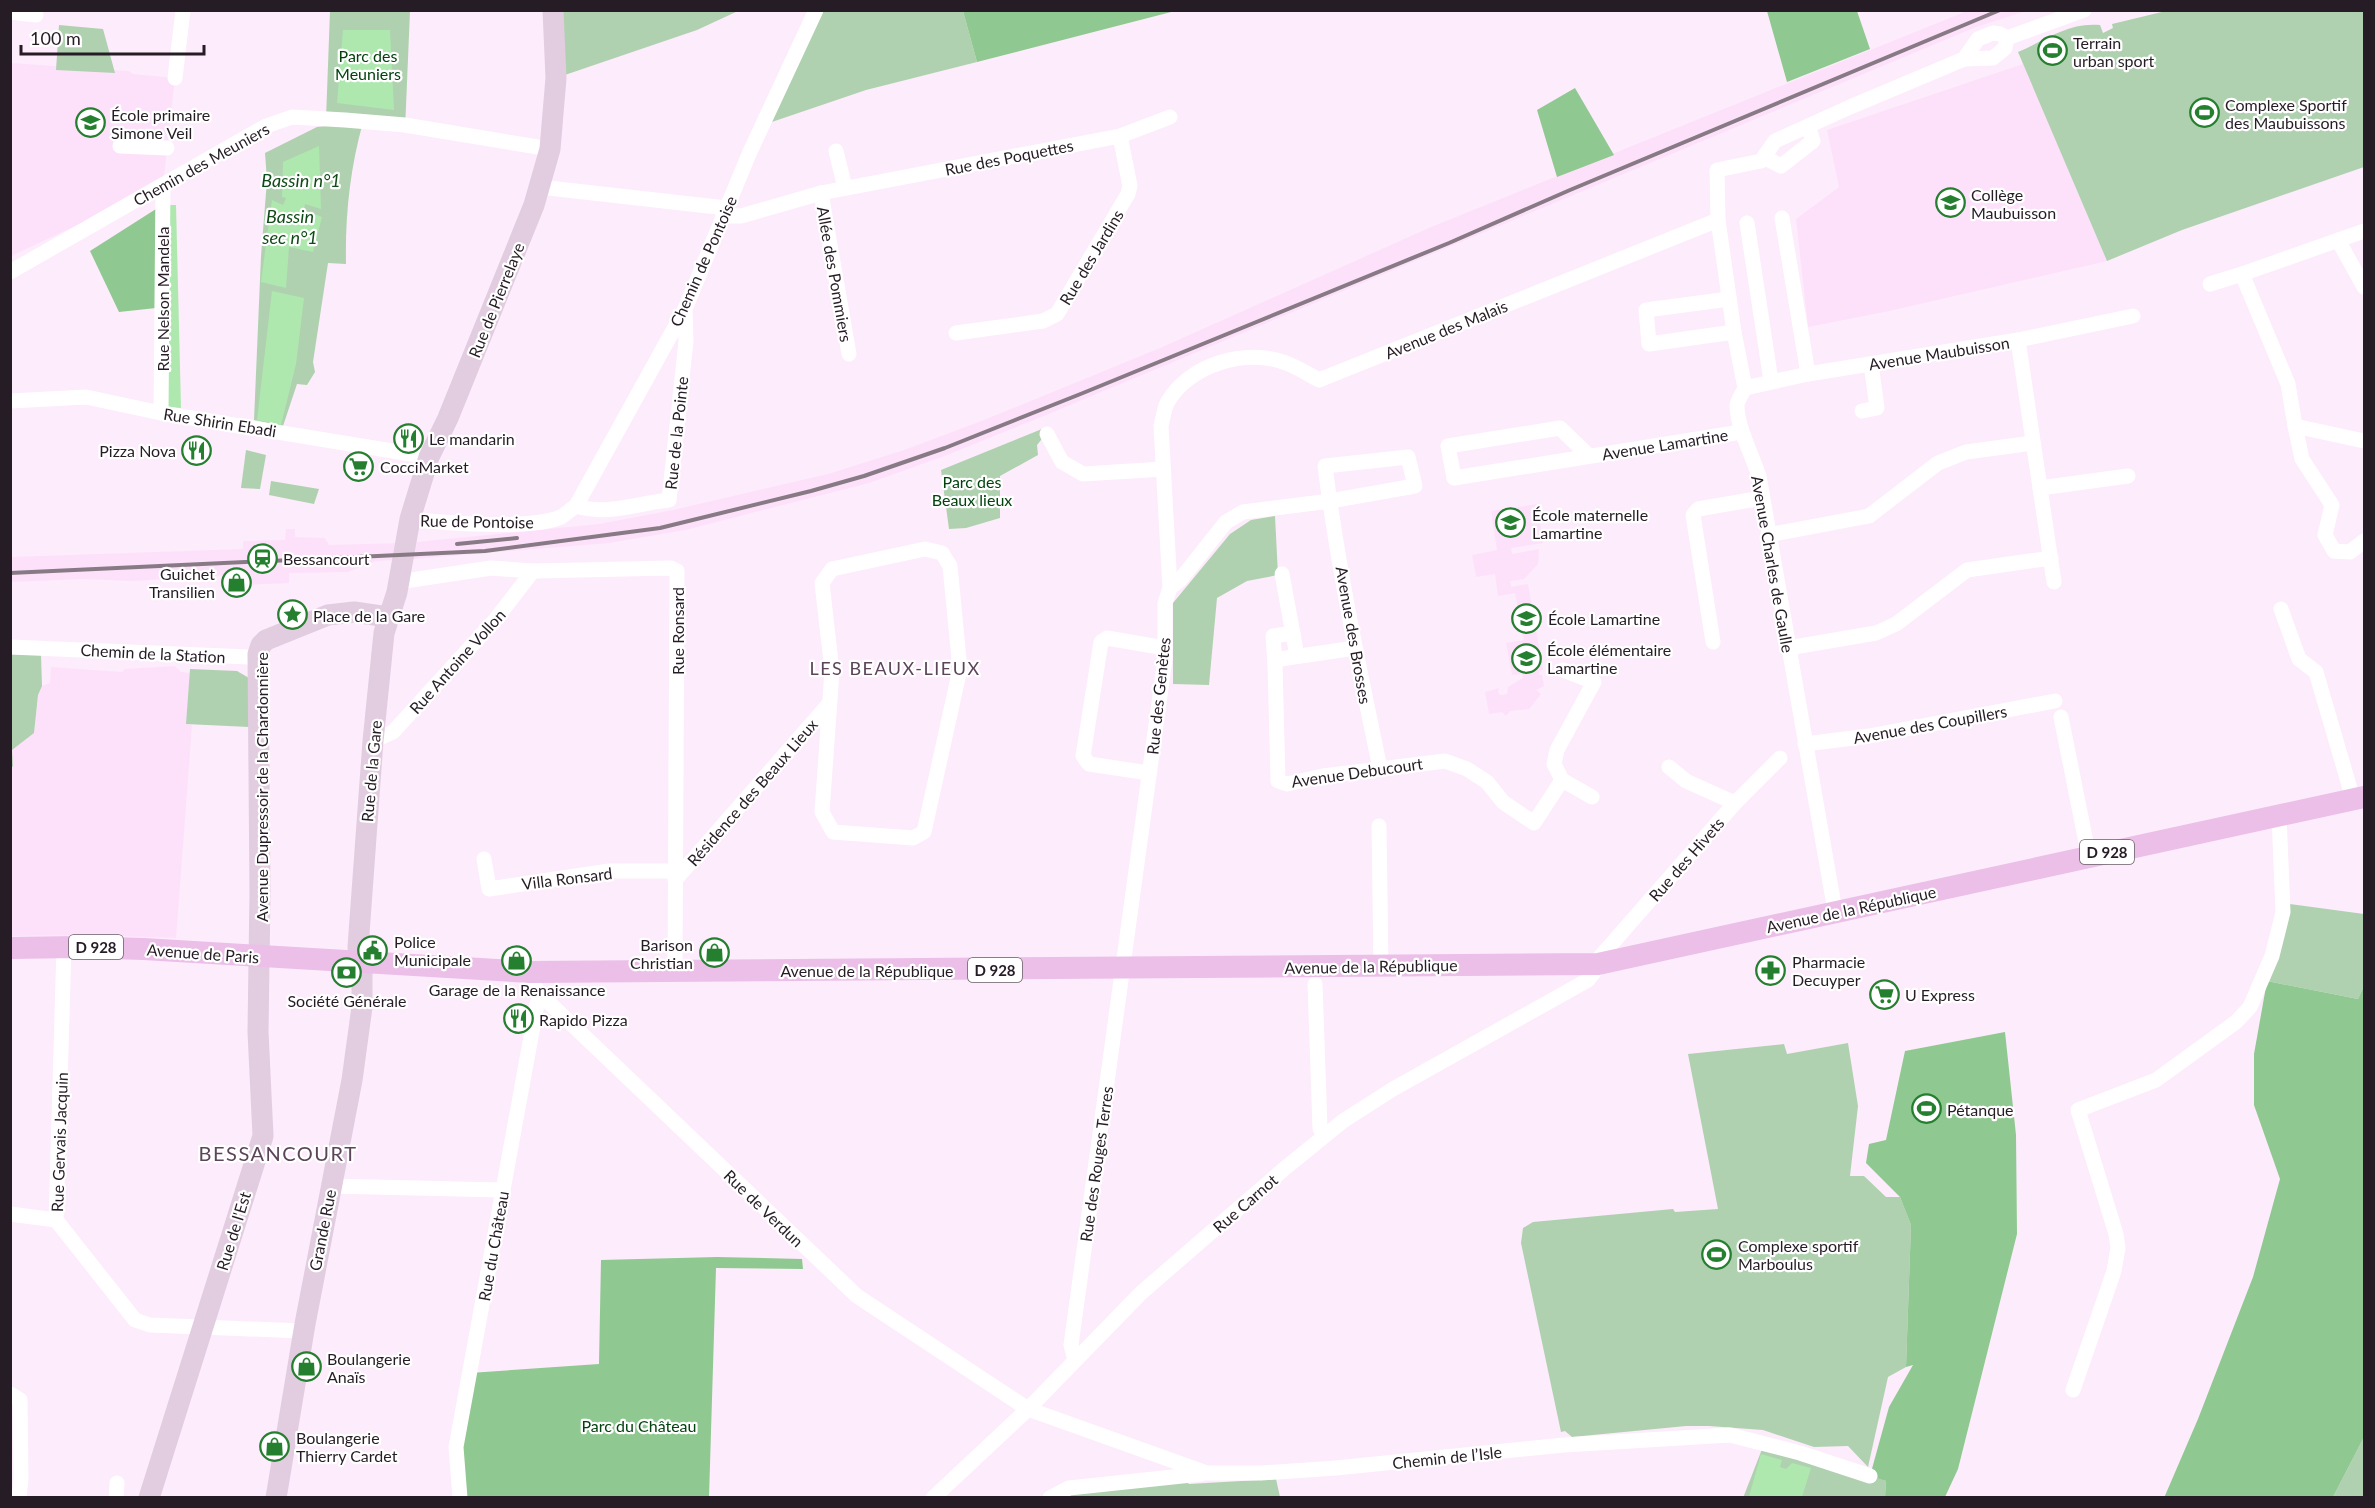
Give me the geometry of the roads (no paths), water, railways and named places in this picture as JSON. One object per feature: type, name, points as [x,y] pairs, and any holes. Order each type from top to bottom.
[{"type":"main road","name":"Rue de Pierrelaye","points":[[398,582],[410,519],[429,457],[448,418],[540,187],[550,149],[556,78],[553,10]]},
{"type":"main road","name":"Rue de la Gare","points":[[359,962],[373,741],[388,617],[398,582]]},
{"type":"main road","name":"Avenue Dupressoir de la Chardonnière","points":[[260,956],[258,663],[261,645],[266,640],[328,615],[354,612],[388,617]]},
{"type":"main road","name":"Avenue de la République","points":[[359,962],[530,972],[1381,966],[1584,971],[1835,911],[2359,798]]},
{"type":"main road","name":"Avenue de Paris","points":[[10,948],[64,947],[359,962]]},
{"type":"main road","name":"Rue de l'Est","points":[[149,1497],[200,1327],[262,1136],[258,1032],[260,956]]},
{"type":"main road","name":"Grande Rue","points":[[276,1497],[303,1331],[355,1059],[362,1007],[362,972],[359,962]]},
{"type":"street","points":[[175,78],[183,10]]},
{"type":"street","name":"Chemin de Pontoise","points":[[576,506],[685,309],[724,212],[816,10]]},
{"type":"street","points":[[2007,39],[2084,10]]},
{"type":"street","points":[[10,12],[36,15]]},
{"type":"street","points":[[1964,59],[1978,39],[1993,33],[2000,34],[2007,39]]},
{"type":"street","points":[[1808,126],[1813,141],[1781,166],[1764,157],[1775,141],[1808,126],[1964,59],[1993,58],[2005,48],[2007,39]]},
{"type":"street","name":"Chemin des Meuniers","points":[[10,272],[266,126],[292,117],[405,125],[550,149]]},
{"type":"street","name":"Rue des Poquettes","points":[[540,187],[741,216],[821,193],[1120,136],[1170,117]]},
{"type":"street","name":"Rue des Jardins","points":[[956,333],[1043,321],[1057,314],[1128,195],[1130,186],[1120,136]]},
{"type":"street","points":[[120,146],[167,148]]},
{"type":"street","points":[[836,151],[845,188]]},
{"type":"street","name":"Avenue Charles de Gaulle","points":[[1764,157],[1761,161],[1717,171],[1718,220],[1734,332],[1745,388],[1737,404],[1741,432],[1750,447],[1759,476],[1835,911]]},
{"type":"street","name":"Rue Nelson Mandela","points":[[161,413],[163,185]]},
{"type":"street","name":"Allée des Pommiers","points":[[821,193],[849,354]]},
{"type":"street","points":[[1782,218],[1808,374]]},
{"type":"street","name":"Avenue des Malais","points":[[1178,390],[1194,375],[1220,362],[1242,356],[1285,362],[1319,380],[1718,220]]},
{"type":"street","points":[[1747,223],[1771,381]]},
{"type":"street","points":[[2210,284],[2364,231]]},
{"type":"street","points":[[2338,240],[2364,287]]},
{"type":"street","points":[[2242,274],[2288,384],[2302,459],[2332,505],[2325,535],[2334,550],[2350,552],[2364,541]]},
{"type":"street","points":[[1729,299],[1646,310],[1649,344],[1734,332]]},
{"type":"street","name":"Rue de la Pointe","points":[[576,506],[604,511],[669,500],[686,341],[685,309]]},
{"type":"street","name":"Avenue Maubuisson","points":[[1745,388],[1808,374],[2018,340],[2133,316]]},
{"type":"street","points":[[2018,340],[2054,582]]},
{"type":"street","points":[[1862,411],[1877,408],[1871,364]]},
{"type":"street","name":"Rue des Genètes","points":[[1122,968],[1165,648],[1165,603],[1170,588],[1161,426],[1167,404],[1178,390]]},
{"type":"street","name":"Rue Shirin Ebadi","points":[[10,401],[86,397],[161,413],[429,457]]},
{"type":"street","points":[[2295,426],[2364,441]]},
{"type":"street","name":"Avenue Lamartine","points":[[1589,456],[1560,428],[1448,446],[1454,478],[1741,432]]},
{"type":"street","points":[[1047,434],[1062,462],[1083,474],[1163,469]]},
{"type":"street","points":[[1768,535],[1869,516],[1938,463],[1966,452],[2033,443]]},
{"type":"street","name":"Avenue des Brosses","points":[[1170,588],[1180,580],[1226,522],[1243,512],[1330,501],[1415,486],[1408,457],[1325,466],[1330,501],[1355,648],[1380,768]]},
{"type":"street","points":[[2040,488],[2128,476]]},
{"type":"street","points":[[1713,642],[1693,515],[1698,508],[1762,498]]},
{"type":"street","name":"Rue de Pontoise","points":[[410,519],[448,524],[538,523],[562,516],[576,506]]},
{"type":"street","name":"Résidence des Beaux Lieux","points":[[676,875],[828,705],[832,671],[822,583],[832,569],[925,549],[942,553],[950,566],[960,669],[924,832],[913,838],[833,832],[822,812],[828,705]]},
{"type":"street","points":[[1788,648],[1876,633],[1896,624],[1967,570],[2051,558]]},
{"type":"street","name":"Rue Ronsard","points":[[398,582],[490,568],[533,571],[671,567],[677,572],[675,972]]},
{"type":"street","name":"Rue Antoine Vollon","points":[[373,741],[393,732],[495,620],[533,571]]},
{"type":"street","points":[[1282,574],[1297,656]]},
{"type":"street","points":[[2281,609],[2299,659],[2316,672],[2359,798]]},
{"type":"street","name":"Avenue Debucourt","points":[[1293,633],[1273,636],[1278,781],[1287,784],[1380,768],[1445,761],[1467,769],[1487,782],[1503,802],[1534,823],[1562,780]]},
{"type":"street","points":[[1149,773],[1089,764],[1083,756],[1101,642],[1107,638],[1165,648]]},
{"type":"street","name":"Chemin de la Station","points":[[10,646],[249,657],[258,663]]},
{"type":"street","points":[[1275,664],[1280,659],[1355,648]]},
{"type":"street","points":[[1563,670],[1594,682],[1557,750],[1554,764],[1562,780],[1592,797]]},
{"type":"street","name":"Avenue des Coupillers","points":[[1805,744],[1822,744],[1869,736],[2055,701]]},
{"type":"street","points":[[2061,717],[2089,856]]},
{"type":"street","name":"Rue des Hivets","points":[[1584,971],[1601,956],[1735,803],[1780,758]]},
{"type":"street","points":[[1669,767],[1686,781],[1735,803]]},
{"type":"street","points":[[2073,1390],[2114,1271],[2118,1248],[2116,1234],[2078,1110],[2156,1080],[2243,1016],[2250,1007],[2272,956],[2283,912],[2278,815]]},
{"type":"street","points":[[1379,826],[1381,966]]},
{"type":"street","name":"Villa Ronsard","points":[[484,859],[489,889],[609,871],[676,875]]},
{"type":"street","name":"Rue Gervais Jacquin","points":[[64,947],[56,1220],[135,1320],[150,1325],[303,1331]]},
{"type":"street","name":"Rue des Rouges Terres","points":[[1075,1360],[1071,1345],[1122,968]]},
{"type":"street","name":"Rue Carnot","points":[[933,1497],[1028,1409],[1141,1293],[1323,1136],[1393,1089],[1584,971]]},
{"type":"street","name":"Rue de Verdun","points":[[530,972],[534,985],[541,995],[857,1296],[1028,1409]]},
{"type":"street","points":[[1315,984],[1320,1128],[1323,1136]]},
{"type":"street","name":"Rue du Château","points":[[460,1497],[456,1446],[537,1004],[541,995]]},
{"type":"street","points":[[330,1186],[503,1190]]},
{"type":"street","points":[[10,1214],[56,1220]]},
{"type":"street","points":[[10,1394],[20,1400],[21,1479],[19,1497]]},
{"type":"street","name":"Chemin de l’Isle","points":[[1028,1409],[1207,1473],[1261,1473],[1336,1468],[1564,1445],[1730,1435],[1800,1453],[1870,1476]]},
{"type":"street","points":[[1050,1497],[1069,1488],[1207,1473]]},
{"type":"water","points":[[343,30],[390,30],[394,110],[337,103]]},
{"type":"water","name":"Bassin sec n°1","points":[[319,146],[321,209],[305,204],[304,210],[322,217],[313,252],[289,247],[286,288],[261,282],[272,200],[283,205],[286,198],[282,197],[283,162]]},
{"type":"water","points":[[168,205],[176,205],[181,408],[167,407]]},
{"type":"water","name":"Bassin sec n°1","points":[[272,291],[304,298],[296,364],[281,425],[257,420]]},
{"type":"water","points":[[1761,1454],[1782,1460],[1780,1467],[1786,1469],[1792,1463],[1811,1468],[1802,1497],[1749,1497]]},
{"type":"railway","points":[[10,573],[485,551],[660,528],[811,491],[864,476],[945,448],[1083,393],[1449,243],[2000,10]]},
{"type":"railway","points":[[457,544],[517,538]]},
{"type":"place","name":"Terrain urban sport","points":[[2052,51]]},
{"type":"place","name":"Complexe Sportif des Maubuissons","points":[[2204,113]]},
{"type":"place","name":"École primaire Simone Veil","points":[[90,123]]},
{"type":"place","name":"Collège Maubuisson","points":[[1950,203]]},
{"type":"place","name":"Le mandarin","points":[[408,438]]},
{"type":"place","name":"Pizza Nova","points":[[197,450]]},
{"type":"place","name":"CocciMarket","points":[[359,466]]},
{"type":"place","name":"École maternelle Lamartine","points":[[1511,523]]},
{"type":"place","name":"Bessancourt","points":[[262,558]]},
{"type":"place","name":"Guichet Transilien","points":[[236,582]]},
{"type":"place","name":"Place de la Gare","points":[[292,615]]},
{"type":"place","name":"École Lamartine","points":[[1527,618]]},
{"type":"place","name":"École élémentaire Lamartine","points":[[1526,658]]},
{"type":"place","name":"Police Municipale","points":[[373,950]]},
{"type":"place","name":"Barison Christian","points":[[714,953]]},
{"type":"place","name":"Garage de la Renaissance","points":[[517,961]]},
{"type":"place","name":"Pharmacie Decuyper","points":[[1771,970]]},
{"type":"place","name":"Société Générale","points":[[347,972]]},
{"type":"place","name":"U Express","points":[[1884,994]]},
{"type":"place","name":"Rapido Pizza","points":[[518,1019]]},
{"type":"place","name":"Pétanque","points":[[1926,1109]]},
{"type":"place","name":"Complexe sportif Marboulus","points":[[1717,1254]]},
{"type":"place","name":"Boulangerie Anaïs","points":[[306,1367]]},
{"type":"place","name":"Boulangerie Thierry Cardet","points":[[275,1446]]},
{"type":"district","name":"LES BEAUX-LIEUX","points":[[895,668]]},
{"type":"district","name":"BESSANCOURT","points":[[278,1153]]},
{"type":"park label","name":"Parc des Meuniers","points":[[368,64]]},
{"type":"park label","name":"Parc des Beaux lieux","points":[[972,490]]},
{"type":"park label","name":"Parc du Château","points":[[639,1425]]},
{"type":"water label","name":"Bassin n°1","points":[[301,180]]}]
